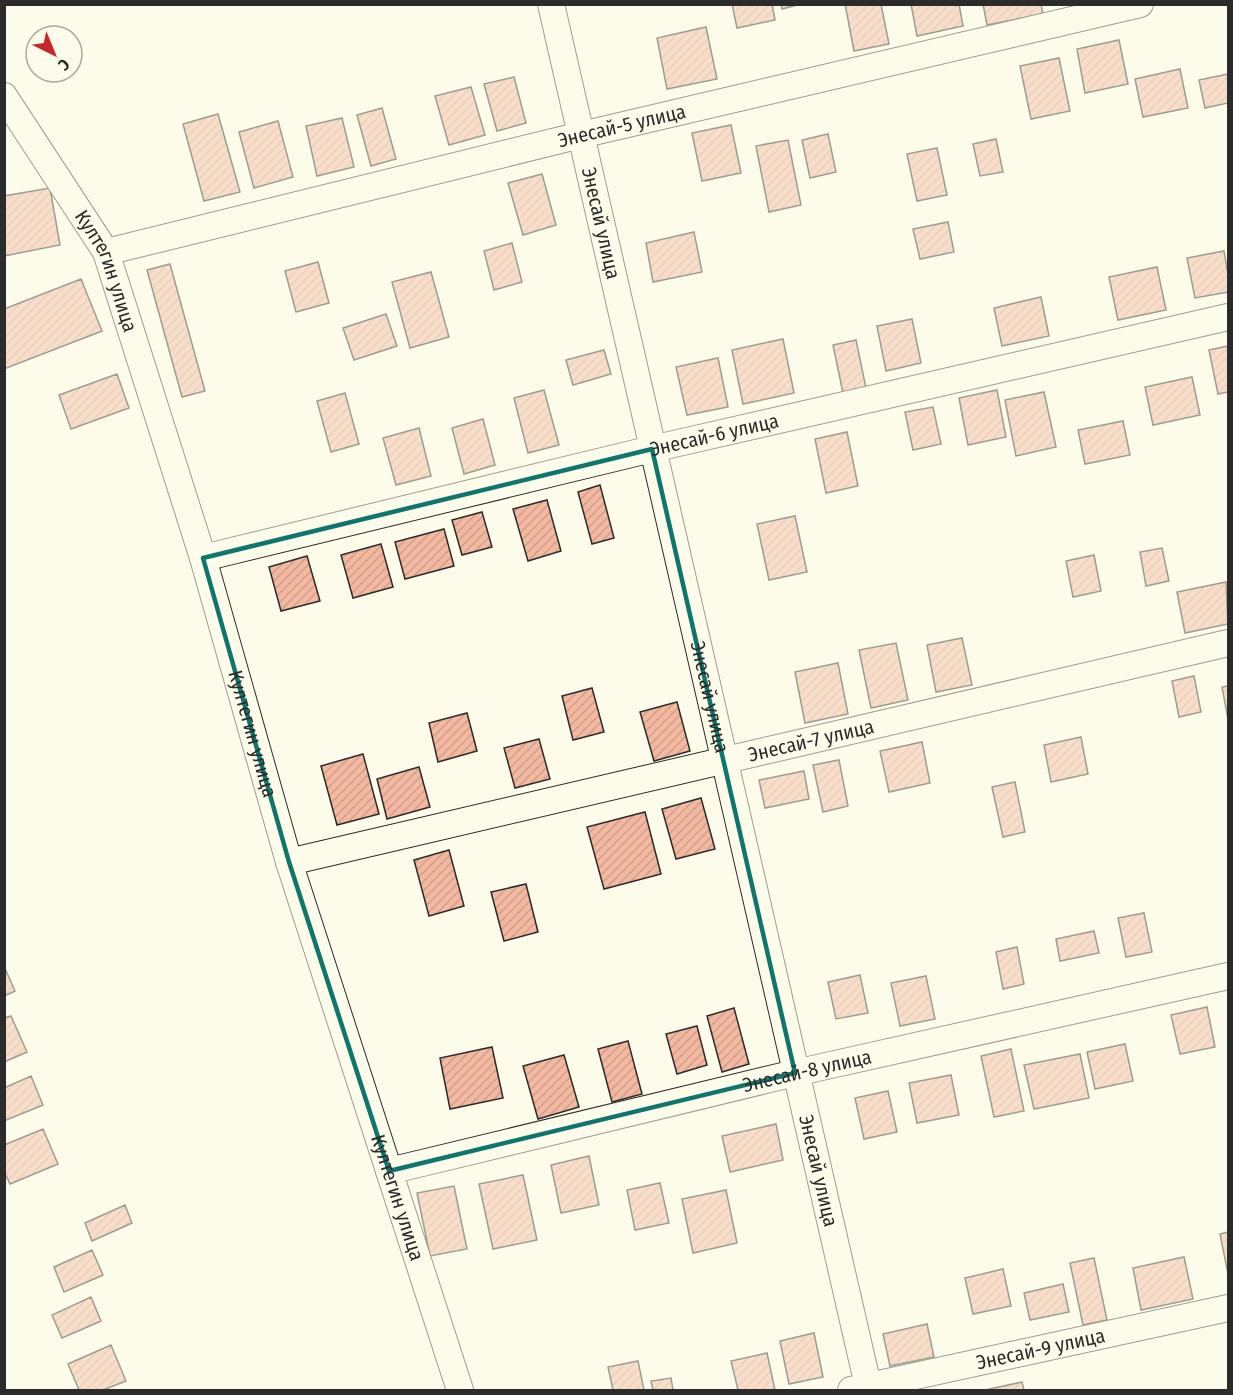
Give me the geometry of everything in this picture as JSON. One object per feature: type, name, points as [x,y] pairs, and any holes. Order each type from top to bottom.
[{"type":"street","name":"Энесай улица","points":[[551,4],[795,1073],[863,1389]]},
{"type":"street","name":"Энесай-5 улица","points":[[106,252],[581,135],[1140,4]]},
{"type":"street","name":"Култегин улица","points":[[4,96],[106,252],[203,558],[289,862],[460,1390]]},
{"type":"street","name":"Энесай-6 улица","points":[[203,558],[652,449],[1228,317]]},
{"type":"street","name":"Энесай-7 улица","points":[[289,862],[1228,643]]},
{"type":"street","name":"Энесай-8 улица","points":[[389,1171],[795,1073],[1228,976]]},
{"type":"street","name":"Энесай-9 улица","points":[[863,1389],[1228,1308]]},
{"type":"highlighted area","points":[[652,449],[795,1073],[389,1171],[289,862],[203,558]]},
{"type":"building","points":[[732,4],[772,4],[775,20],[737,28]]},
{"type":"building","points":[[781,4],[801,4],[782,9]]},
{"type":"building","points":[[845,4],[881,4],[889,44],[854,51]]},
{"type":"building","points":[[911,4],[959,4],[963,26],[917,36]]},
{"type":"building","points":[[983,4],[1041,4],[1043,14],[987,25]]},
{"type":"building","points":[[706,27],[717,79],[667,89],[657,38]]},
{"type":"building","points":[[1119,40],[1128,84],[1085,93],[1077,49]]},
{"type":"building","points":[[1059,58],[1070,111],[1031,119],[1020,66]]},
{"type":"building","points":[[1180,69],[1188,108],[1143,117],[1135,79]]},
{"type":"building","points":[[1228,74],[1228,103],[1205,108],[1199,80]]},
{"type":"building","points":[[514,77],[526,123],[497,131],[484,84]]},
{"type":"building","points":[[471,87],[485,135],[449,145],[435,96]]},
{"type":"building","points":[[382,108],[396,159],[371,166],[357,115]]},
{"type":"building","points":[[218,114],[240,192],[204,201],[183,124]]},
{"type":"building","points":[[342,118],[354,167],[317,176],[306,126]]},
{"type":"building","points":[[278,121],[293,177],[254,188],[239,132]]},
{"type":"building","points":[[731,125],[741,173],[702,181],[692,133]]},
{"type":"building","points":[[828,134],[836,172],[810,178],[802,140]]},
{"type":"building","points":[[996,139],[1003,172],[980,176],[973,144]]},
{"type":"building","points":[[788,140],[801,205],[769,212],[756,146]]},
{"type":"building","points":[[937,148],[947,195],[917,201],[907,154]]},
{"type":"building","points":[[542,174],[556,225],[523,235],[508,183]]},
{"type":"building","points":[[50,188],[60,245],[4,256],[4,196]]},
{"type":"building","points":[[948,222],[954,252],[920,259],[913,229]]},
{"type":"building","points":[[694,232],[702,272],[653,282],[646,243]]},
{"type":"building","points":[[512,243],[522,282],[494,290],[484,251]]},
{"type":"building","points":[[1224,251],[1228,292],[1195,298],[1187,258]]},
{"type":"building","points":[[318,262],[329,303],[296,312],[285,271]]},
{"type":"building","points":[[170,264],[205,391],[182,397],[147,270]]},
{"type":"building","points":[[1157,267],[1166,310],[1118,320],[1109,277]]},
{"type":"building","points":[[431,272],[449,337],[410,348],[392,282]]},
{"type":"building","points":[[81,279],[102,331],[4,369],[4,309]]},
{"type":"building","points":[[1041,297],[1049,336],[1002,346],[994,308]]},
{"type":"building","points":[[386,314],[397,346],[354,360],[343,328]]},
{"type":"building","points":[[912,319],[921,363],[886,371],[877,326]]},
{"type":"building","points":[[783,339],[794,393],[743,404],[732,350]]},
{"type":"building","points":[[856,340],[866,388],[843,393],[833,345]]},
{"type":"building","points":[[1228,346],[1228,392],[1218,394],[1209,350]]},
{"type":"building","points":[[604,350],[611,374],[573,385],[566,360]]},
{"type":"building","points":[[718,358],[728,407],[687,415],[676,367]]},
{"type":"building","points":[[117,374],[129,408],[71,429],[59,395]]},
{"type":"building","points":[[1192,377],[1200,415],[1153,425],[1145,387]]},
{"type":"building","points":[[544,390],[559,445],[528,453],[514,398]]},
{"type":"building","points":[[997,390],[1006,437],[968,445],[959,398]]},
{"type":"building","points":[[1044,392],[1056,447],[1016,456],[1005,400]]},
{"type":"building","points":[[345,393],[359,444],[331,452],[317,401]]},
{"type":"building","points":[[933,407],[941,444],[913,450],[905,412]]},
{"type":"building","points":[[483,419],[495,465],[464,474],[452,428]]},
{"type":"building","points":[[1123,421],[1130,455],[1085,464],[1078,430]]},
{"type":"building","points":[[419,428],[431,476],[396,485],[383,438]]},
{"type":"building","points":[[847,432],[858,486],[826,493],[815,439]]},
{"type":"building","points":[[600,485],[614,538],[592,544],[578,492]]},
{"type":"building","points":[[547,500],[561,551],[528,561],[513,509]]},
{"type":"building","points":[[482,512],[492,547],[462,555],[452,520]]},
{"type":"building","points":[[795,516],[807,572],[769,580],[757,524]]},
{"type":"building","points":[[444,529],[454,566],[405,579],[395,542]]},
{"type":"building","points":[[381,544],[393,587],[353,598],[341,555]]},
{"type":"building","points":[[1162,548],[1169,581],[1146,586],[1140,552]]},
{"type":"building","points":[[1094,555],[1101,591],[1073,597],[1066,561]]},
{"type":"building","points":[[307,556],[320,601],[281,611],[269,567]]},
{"type":"building","points":[[1226,582],[1228,624],[1185,633],[1177,592]]},
{"type":"building","points":[[962,638],[972,685],[936,692],[927,645]]},
{"type":"building","points":[[896,643],[908,700],[871,708],[859,650]]},
{"type":"building","points":[[838,663],[848,714],[805,723],[795,672]]},
{"type":"building","points":[[1194,676],[1201,712],[1179,717],[1172,681]]},
{"type":"building","points":[[1228,686],[1228,719],[1222,687]]},
{"type":"building","points":[[592,688],[604,732],[573,740],[562,696]]},
{"type":"building","points":[[677,702],[690,751],[654,761],[640,712]]},
{"type":"building","points":[[467,713],[477,751],[438,762],[429,723]]},
{"type":"building","points":[[1081,737],[1088,774],[1051,782],[1044,745]]},
{"type":"building","points":[[539,739],[550,779],[515,788],[504,748]]},
{"type":"building","points":[[922,742],[930,783],[889,792],[880,751]]},
{"type":"building","points":[[363,754],[379,814],[337,825],[321,766]]},
{"type":"building","points":[[839,760],[848,806],[823,812],[813,765]]},
{"type":"building","points":[[419,767],[430,807],[387,819],[377,779]]},
{"type":"building","points":[[804,771],[809,799],[765,808],[759,780]]},
{"type":"building","points":[[1015,782],[1025,832],[1003,837],[992,787]]},
{"type":"building","points":[[701,798],[715,849],[676,859],[662,809]]},
{"type":"building","points":[[645,812],[661,874],[604,889],[587,827]]},
{"type":"building","points":[[449,850],[464,906],[429,916],[414,860]]},
{"type":"building","points":[[526,884],[538,932],[504,941],[491,892]]},
{"type":"building","points":[[1144,913],[1152,952],[1126,957],[1118,918]]},
{"type":"building","points":[[1094,931],[1099,953],[1060,961],[1056,939]]},
{"type":"building","points":[[1017,947],[1024,984],[1003,989],[996,952]]},
{"type":"building","points":[[4,966],[15,991],[4,996]]},
{"type":"building","points":[[860,975],[868,1013],[836,1019],[828,982]]},
{"type":"building","points":[[926,976],[935,1019],[900,1026],[891,983]]},
{"type":"building","points":[[1207,1007],[1215,1047],[1180,1054],[1171,1015]]},
{"type":"building","points":[[734,1008],[749,1064],[722,1072],[707,1016]]},
{"type":"building","points":[[11,1016],[27,1052],[4,1062],[4,1018]]},
{"type":"building","points":[[697,1026],[707,1065],[677,1074],[666,1034]]},
{"type":"building","points":[[628,1041],[642,1094],[612,1102],[598,1049]]},
{"type":"building","points":[[1125,1044],[1133,1081],[1095,1089],[1087,1052]]},
{"type":"building","points":[[492,1047],[503,1098],[450,1109],[440,1058]]},
{"type":"building","points":[[1011,1049],[1024,1111],[994,1117],[981,1056]]},
{"type":"building","points":[[1080,1054],[1089,1098],[1034,1109],[1024,1065]]},
{"type":"building","points":[[564,1055],[579,1107],[538,1119],[523,1066]]},
{"type":"building","points":[[951,1075],[959,1115],[917,1123],[909,1083]]},
{"type":"building","points":[[31,1076],[43,1105],[4,1121],[4,1088]]},
{"type":"building","points":[[888,1091],[897,1132],[864,1139],[855,1098]]},
{"type":"building","points":[[776,1124],[783,1160],[730,1172],[722,1136]]},
{"type":"building","points":[[43,1129],[58,1164],[10,1184],[4,1171],[4,1145]]},
{"type":"building","points":[[589,1156],[599,1205],[561,1213],[551,1165]]},
{"type":"building","points":[[523,1175],[537,1240],[493,1249],[479,1184]]},
{"type":"building","points":[[660,1183],[669,1223],[635,1230],[627,1190]]},
{"type":"building","points":[[454,1186],[467,1249],[430,1256],[417,1193]]},
{"type":"building","points":[[726,1190],[737,1243],[693,1253],[682,1199]]},
{"type":"building","points":[[125,1205],[132,1223],[92,1241],[85,1223]]},
{"type":"building","points":[[1228,1232],[1228,1274],[1220,1234]]},
{"type":"building","points":[[92,1250],[103,1275],[64,1292],[54,1267]]},
{"type":"building","points":[[1184,1257],[1193,1299],[1141,1310],[1133,1268]]},
{"type":"building","points":[[1094,1258],[1107,1320],[1083,1325],[1070,1263]]},
{"type":"building","points":[[1003,1269],[1011,1306],[973,1314],[965,1278]]},
{"type":"building","points":[[1063,1284],[1069,1312],[1030,1320],[1024,1293]]},
{"type":"building","points":[[91,1297],[101,1321],[62,1338],[52,1315]]},
{"type":"building","points":[[927,1324],[934,1357],[890,1366],[883,1334]]},
{"type":"building","points":[[814,1333],[823,1377],[789,1384],[780,1341]]},
{"type":"building","points":[[111,1345],[126,1381],[103,1390],[79,1390],[68,1364]]},
{"type":"building","points":[[767,1353],[775,1390],[738,1390],[731,1361]]},
{"type":"building","points":[[638,1361],[644,1390],[613,1390],[608,1367]]},
{"type":"building","points":[[671,1378],[673,1390],[653,1390],[651,1381]]},
{"type":"building","points":[[1022,1382],[1024,1390],[985,1390]]}]
